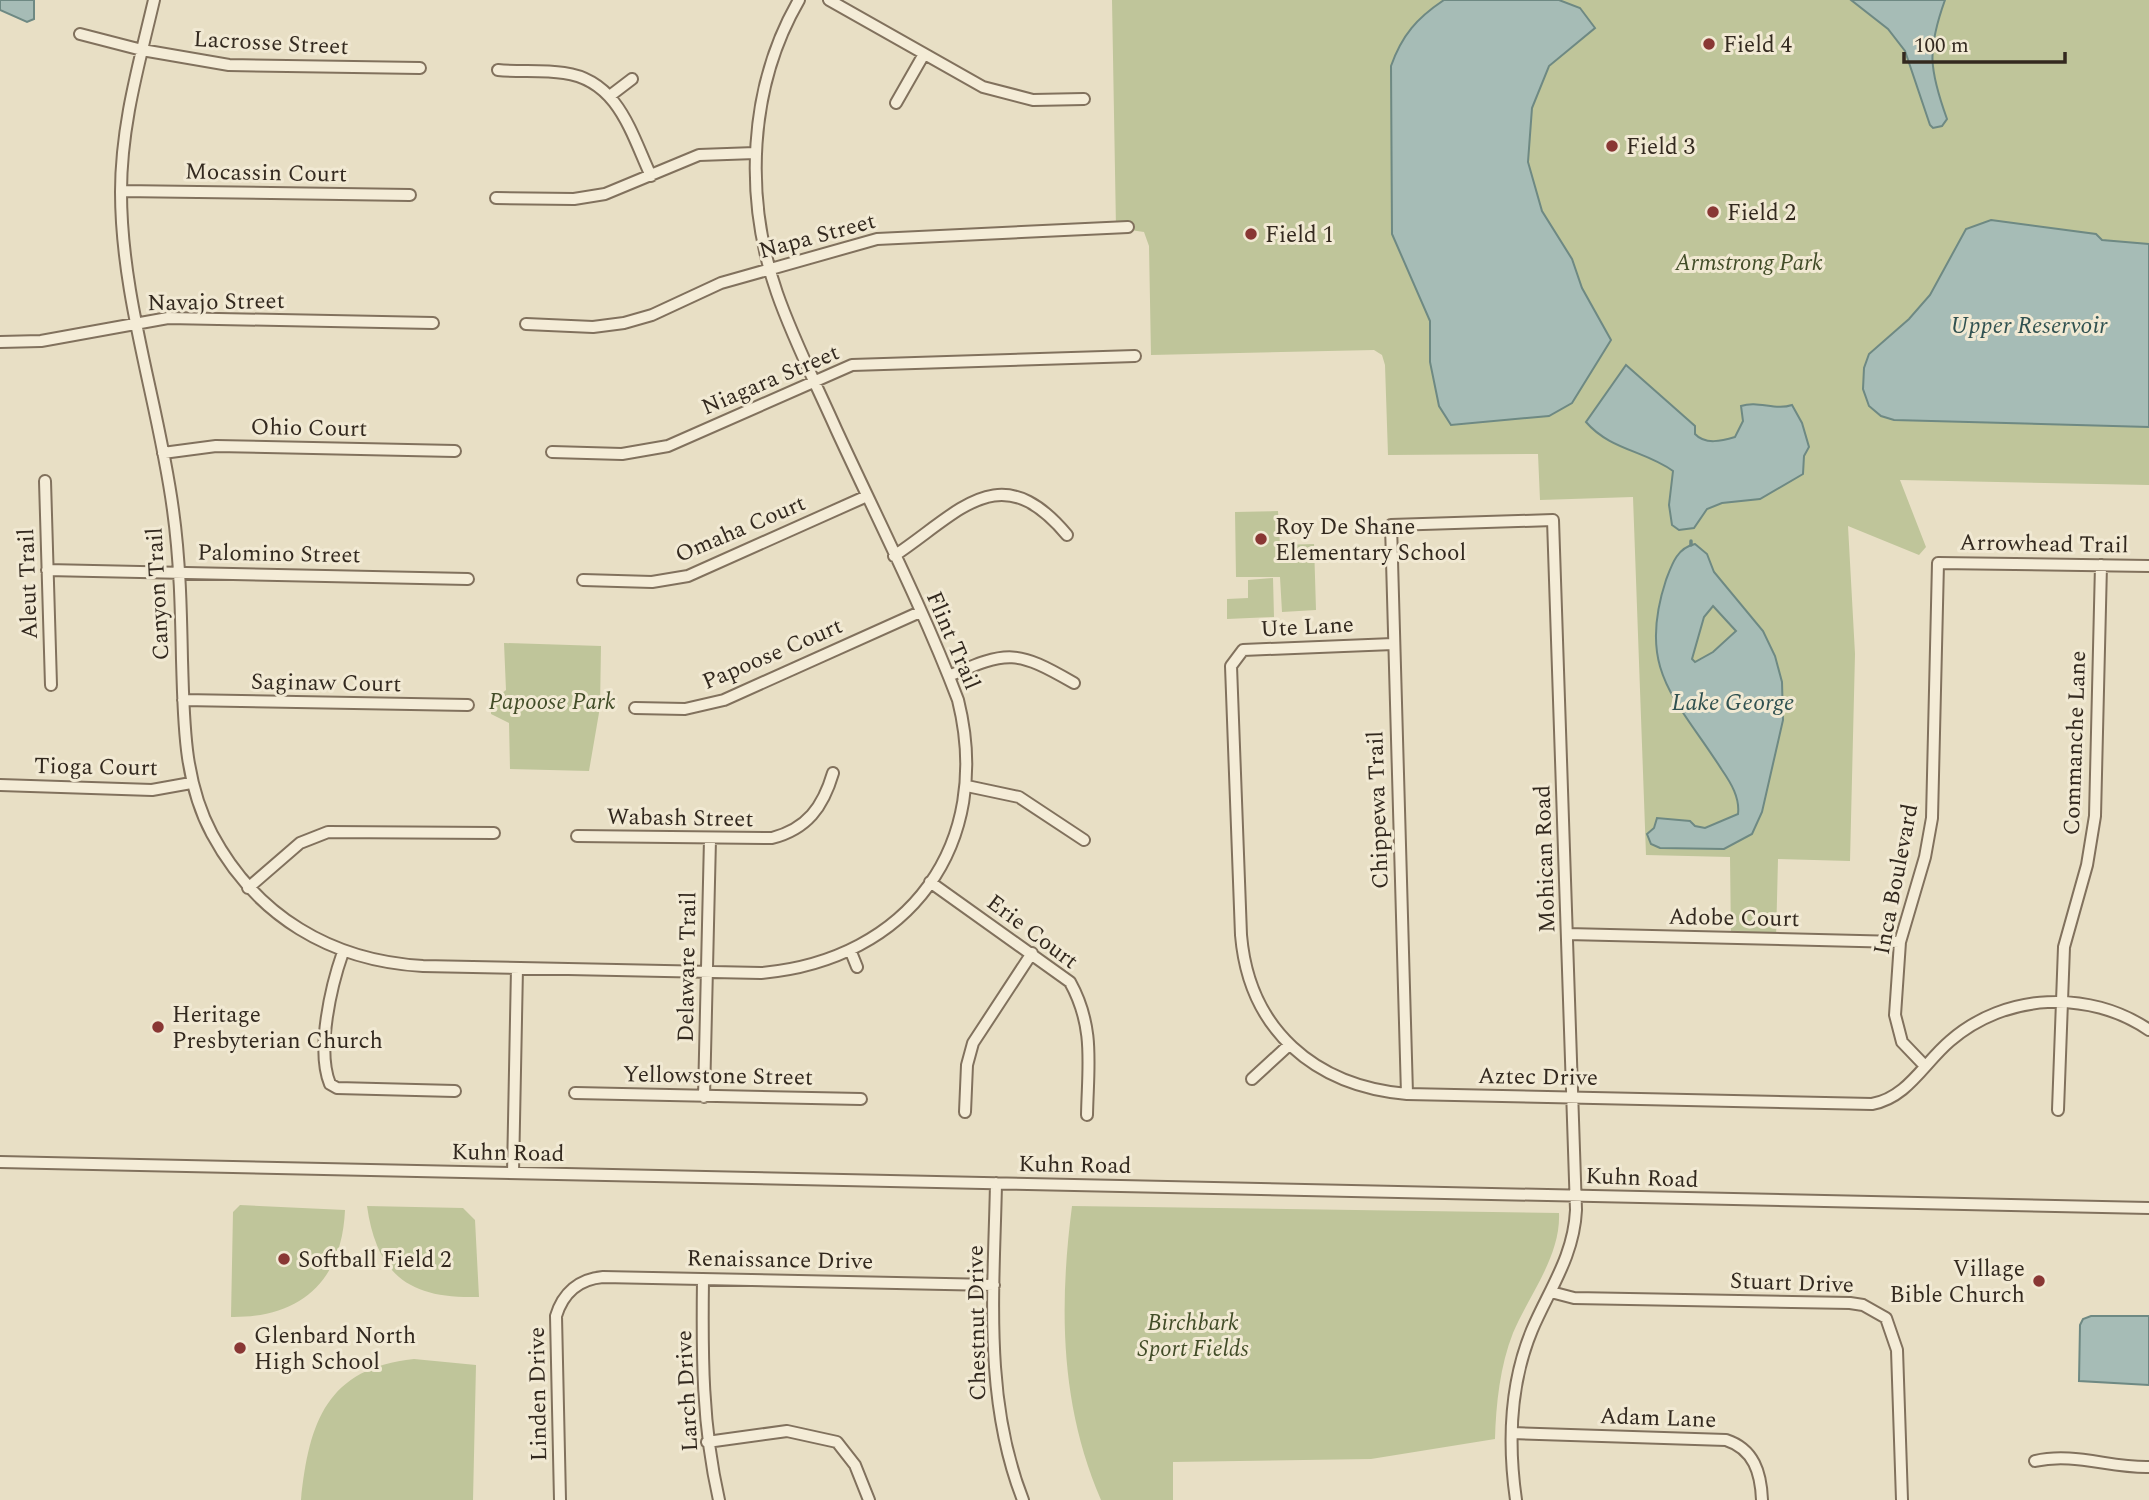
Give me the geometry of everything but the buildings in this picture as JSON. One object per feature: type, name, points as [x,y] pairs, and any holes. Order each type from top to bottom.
[{"type":"street","name":"Canyon Trail","points":[[154,0],[125,129],[121,191],[125,255],[163,453],[180,572],[183,700],[191,783],[210,830],[248,888],[285,919],[343,952],[402,965],[517,968]]},
{"type":"street","name":"Flint Trail","points":[[517,968],[761,973],[796,969],[851,952],[891,925],[930,883],[953,841],[967,786],[964,727],[948,676],[787,320],[769,268],[759,224],[755,153],[770,67],[799,0]]},
{"type":"street","points":[[829,0],[1001,94],[1033,100],[1084,99]]},
{"type":"street","name":"Lacrosse Street","points":[[80,34],[142,50],[229,65],[420,68]]},
{"type":"street","points":[[896,103],[924,54]]},
{"type":"street","points":[[498,70],[563,73],[587,79],[611,95],[651,176]]},
{"type":"street","points":[[611,95],[632,79]]},
{"type":"street","points":[[496,198],[574,199],[605,194],[699,155],[755,153]]},
{"type":"street","name":"Mocassin Court","points":[[121,191],[410,195]]},
{"type":"street","name":"Napa Street","points":[[526,324],[617,325],[652,315],[721,283],[769,268],[897,236],[1128,227]]},
{"type":"street","name":"Navajo Street","points":[[0,342],[41,341],[168,318],[433,323]]},
{"type":"street","name":"Niagara Street","points":[[552,452],[622,454],[668,446],[852,365],[1135,356]]},
{"type":"street","name":"Ohio Court","points":[[163,453],[216,446],[455,451]]},
{"type":"street","name":"Aleut Trail","points":[[45,481],[51,685]]},
{"type":"street","points":[[894,556],[962,508],[993,495],[1017,496],[1038,505],[1067,535]]},
{"type":"street","name":"Omaha Court","points":[[583,580],[652,582],[688,576],[867,496]]},
{"type":"street","name":"Mohican Road","points":[[1391,525],[1553,520],[1576,1196],[1572,1241],[1551,1292],[1533,1326],[1522,1360],[1512,1433],[1515,1500]]},
{"type":"street","name":"Chippewa Trail","points":[[1391,525],[1407,1094]]},
{"type":"street","name":"Arrowhead Trail","points":[[1938,563],[2149,566]]},
{"type":"street","name":"Inca Boulevard","points":[[1925,1066],[1902,1042],[1895,1023],[1900,942],[1925,857],[1932,818],[1938,563]]},
{"type":"street","name":"Commanche Lane","points":[[2059,1110],[2064,947],[2089,857],[2095,816],[2101,565]]},
{"type":"street","name":"Palomino Street","points":[[47,570],[468,579]]},
{"type":"street","name":"Papoose Court","points":[[635,708],[685,709],[724,700],[920,612]]},
{"type":"street","name":"Ute Lane","points":[[1231,666],[1242,650],[1394,643]]},
{"type":"street","points":[[948,676],[987,660],[1012,656],[1038,662],[1074,683]]},
{"type":"street","name":"Aztec Drive","points":[[1231,666],[1243,953],[1256,997],[1289,1045],[1330,1075],[1349,1084],[1377,1091],[1407,1094],[1872,1104],[1889,1100],[1948,1042],[1980,1020],[2021,1005],[2061,1002],[2100,1007],[2149,1030]]},
{"type":"street","name":"Saginaw Court","points":[[183,700],[468,705]]},
{"type":"street","name":"Wabash Street","points":[[576,836],[756,840],[790,832],[802,826],[820,807],[834,773]]},
{"type":"street","name":"Tioga Court","points":[[0,786],[152,790],[191,783]]},
{"type":"street","points":[[967,786],[1003,791],[1019,797],[1084,840]]},
{"type":"street","points":[[248,888],[293,848],[328,832],[494,833]]},
{"type":"street","name":"Delaware Trail","points":[[704,1097],[710,839]]},
{"type":"street","name":"Erie Court","points":[[930,883],[1070,982],[1082,1004],[1089,1039],[1087,1115]]},
{"type":"street","name":"Adobe Court","points":[[1567,934],[1900,942]]},
{"type":"street","points":[[343,952],[328,999],[326,1086],[349,1089],[455,1091]]},
{"type":"street","points":[[851,952],[857,967]]},
{"type":"street","points":[[965,1112],[967,1065],[973,1044],[1032,953]]},
{"type":"street","points":[[513,1173],[517,968]]},
{"type":"street","points":[[1252,1079],[1289,1045]]},
{"type":"street","name":"Yellowstone Street","points":[[575,1093],[860,1098]]},
{"type":"street","name":"Kuhn Road","points":[[0,1162],[2149,1208]]},
{"type":"street","name":"Chestnut Drive","points":[[996,1184],[996,1389],[1009,1458],[1023,1500]]},
{"type":"street","name":"Renaissance Drive","points":[[568,1291],[597,1278],[994,1285]]},
{"type":"street","name":"Larch Drive","points":[[703,1279],[703,1394],[707,1442],[719,1500]]},
{"type":"street","name":"Linden Drive","points":[[560,1500],[555,1326],[558,1309],[568,1291]]},
{"type":"street","name":"Stuart Drive","points":[[1551,1292],[1574,1297],[1850,1303],[1863,1305],[1886,1318],[1898,1350],[1902,1500]]},
{"type":"street","points":[[707,1442],[787,1431],[837,1442],[855,1465],[869,1500]]},
{"type":"street","name":"Adam Lane","points":[[1512,1433],[1726,1440],[1741,1447],[1753,1460],[1761,1480],[1762,1500]]},
{"type":"street","points":[[2035,1461],[2071,1457],[2119,1468],[2149,1467]]},
{"type":"green space","name":"Armstrong Park","points":[[1112,0],[2149,0],[2149,485],[1900,480],[1926,547],[1919,555],[1848,526],[1855,654],[1850,861],[1778,859],[1776,939],[1731,938],[1730,857],[1646,855],[1633,497],[1540,500],[1538,454],[1388,455],[1385,365],[1382,355],[1374,350],[1151,355],[1149,246],[1144,232],[1116,228]]},
{"type":"green space","points":[[1278,511],[1280,545],[1314,544],[1316,610],[1282,612],[1280,577],[1236,577],[1235,512]]},
{"type":"green space","points":[[1273,578],[1274,617],[1227,619],[1227,599],[1248,598],[1248,580]]},
{"type":"green space","name":"Papoose Park","points":[[504,643],[601,646],[600,707],[589,771],[510,769],[509,723],[491,714],[491,702],[506,690]]},
{"type":"green space","name":"Softball Field 2","points":[[240,1205],[345,1210],[336,1256],[314,1290],[278,1311],[256,1316],[231,1317],[233,1212]]},
{"type":"green space","points":[[367,1206],[463,1208],[475,1220],[479,1297],[455,1297],[434,1293],[416,1288],[401,1278],[379,1250]]},
{"type":"green space","name":"Birchbark Sport Fields","points":[[1072,1206],[1559,1213],[1550,1260],[1513,1333],[1505,1359],[1495,1439],[1371,1459],[1173,1462],[1173,1500],[1101,1500],[1077,1428],[1066,1355],[1065,1281]]},
{"type":"green space","points":[[414,1359],[476,1365],[473,1500],[301,1500],[310,1446],[317,1423],[328,1404],[342,1387],[361,1374],[384,1364]]},
{"type":"water","points":[[0,0],[34,0],[34,19],[27,22],[0,10]]},
{"type":"water","points":[[1444,0],[1559,0],[1580,8],[1595,28],[1549,66],[1532,108],[1528,162],[1542,211],[1572,259],[1582,288],[1611,340],[1572,403],[1549,416],[1451,425],[1439,406],[1430,362],[1430,321],[1392,234],[1391,66],[1400,45],[1412,28]]},
{"type":"water","points":[[1851,0],[1945,0],[1933,46],[1934,73],[1947,119],[1942,126],[1933,128],[1930,125],[1905,51],[1888,29]]},
{"type":"water","name":"Upper Reservoir","points":[[1991,220],[2096,234],[2102,240],[2149,244],[2149,427],[1894,420],[1881,416],[1869,406],[1863,389],[1864,368],[1869,354],[1909,319],[1930,295],[1966,229]]},
{"type":"water","points":[[1626,365],[1695,426],[1695,434],[1704,440],[1719,441],[1735,437],[1743,421],[1741,406],[1792,405],[1802,423],[1809,447],[1804,456],[1803,474],[1760,499],[1722,503],[1707,509],[1694,528],[1679,530],[1672,525],[1669,505],[1673,471],[1606,439],[1586,422]]},
{"type":"water","name":"Lake George","points":[[1695,544],[1707,554],[1714,572],[1763,631],[1775,656],[1782,682],[1783,720],[1762,812],[1752,834],[1724,849],[1660,848],[1651,844],[1647,834],[1654,828],[1657,818],[1690,821],[1695,826],[1705,828],[1738,814],[1738,802],[1732,785],[1677,703],[1659,661],[1656,638],[1658,611],[1666,580],[1676,558]],"holes":[[[1713,606],[1736,631],[1713,652],[1695,662],[1692,659],[1704,617]]]},
{"type":"water","points":[[2091,1316],[2149,1316],[2149,1385],[2079,1381],[2080,1325],[2083,1319]]},
{"type":"place","name":"Field 4","points":[[1709,44]]},
{"type":"place","name":"Field 3","points":[[1612,146]]},
{"type":"place","name":"Field 2","points":[[1713,212]]},
{"type":"place","name":"Field 1","points":[[1251,234]]},
{"type":"place","name":"Roy De Shane Elementary School","points":[[1261,539]]},
{"type":"place","name":"Heritage Presbyterian Church","points":[[158,1027]]},
{"type":"place","name":"Softball Field 2","points":[[284,1259]]},
{"type":"place","name":"Village Bible Church","points":[[2039,1281]]},
{"type":"place","name":"Glenbard North High School","points":[[240,1348]]}]
